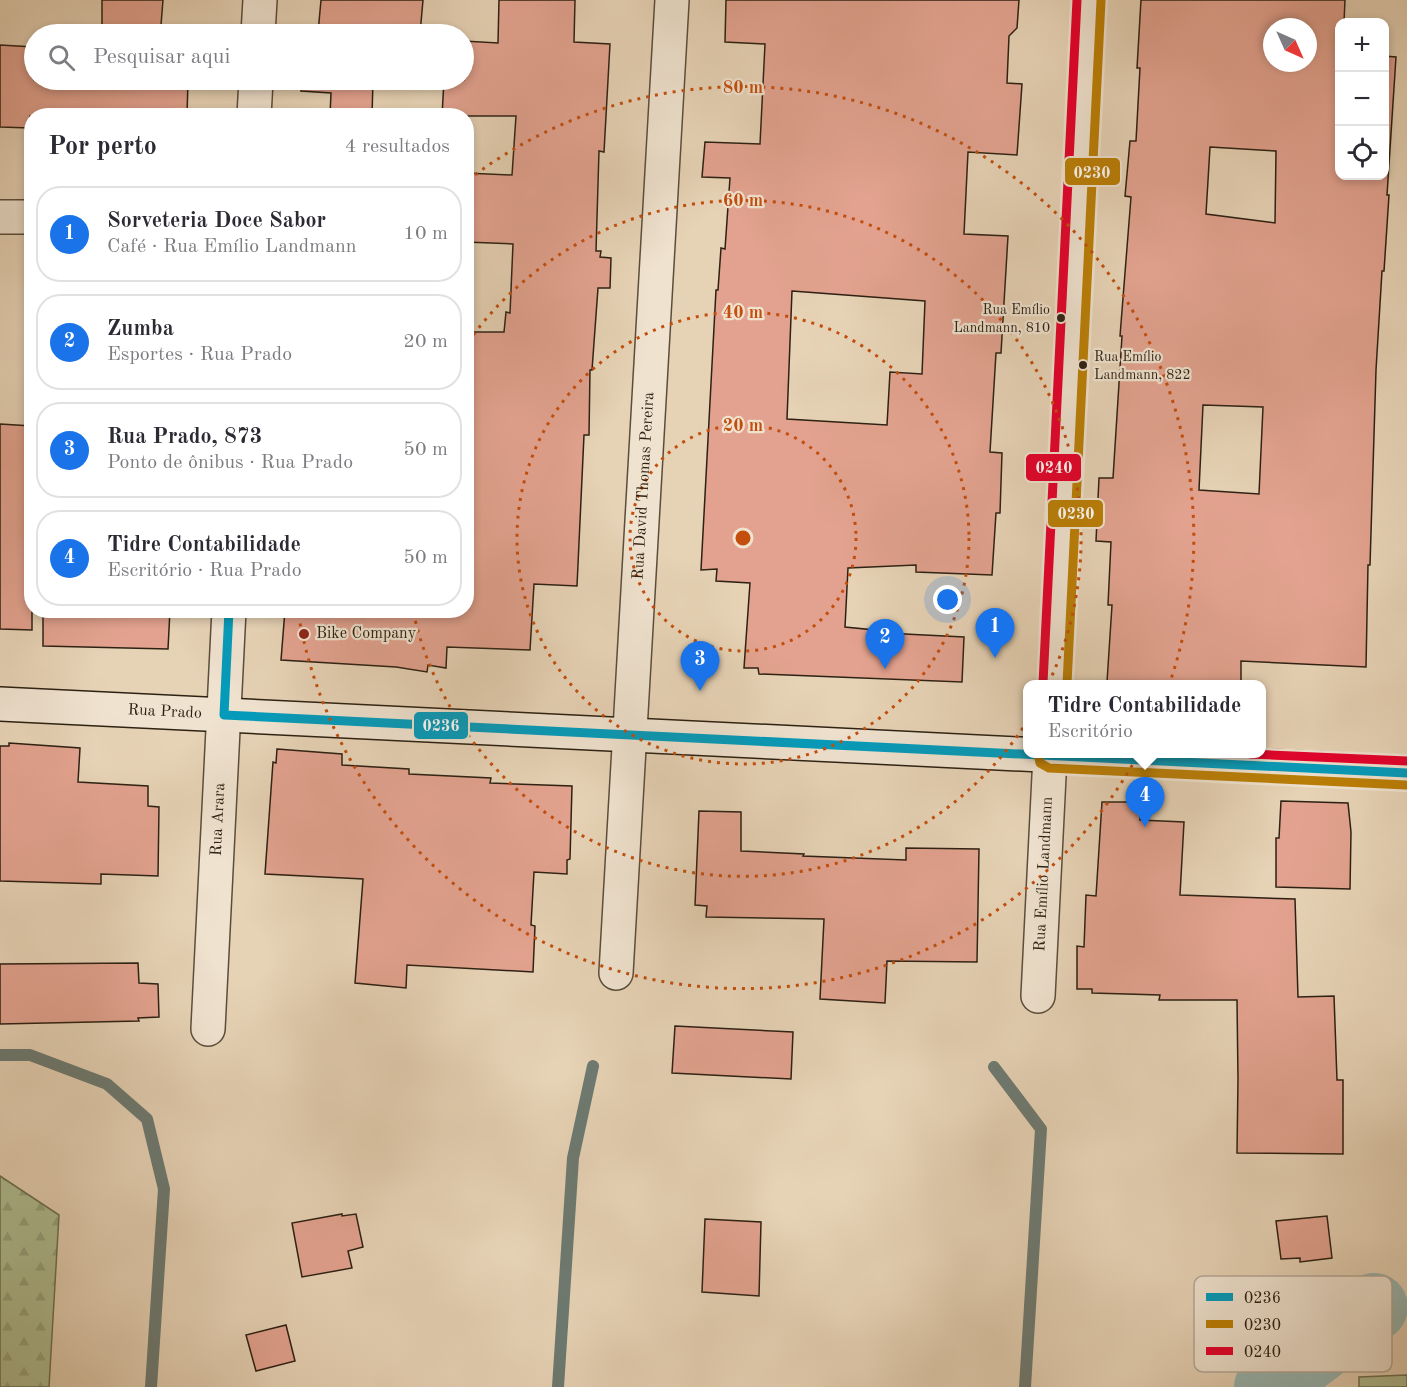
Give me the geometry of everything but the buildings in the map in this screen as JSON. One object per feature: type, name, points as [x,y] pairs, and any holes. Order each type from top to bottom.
[{"type":"street","points":[[259,24],[260,0]]},
{"type":"street","name":"Rua David Thomas Pereira","points":[[616,973],[672,0]]},
{"type":"street","points":[[1054,680],[1089,0]]},
{"type":"street","points":[[254,108],[255,90]]},
{"type":"street","name":"Rua Arara","points":[[208,1029],[229,618]]},
{"type":"street","name":"Rua Prado","points":[[0,704],[1023,754]]},
{"type":"street","name":"Rua Emílio Landmann","points":[[1038,996],[1050,758]]},
{"type":"street","name":"Rua Prado","points":[[1110,758],[1407,773]]},
{"type":"green space","points":[[0,1176],[59,1215],[49,1387],[0,1387]]},
{"type":"green space","points":[[1407,1375],[1407,1387],[1359,1387],[1359,1377]]},
{"type":"waterway","points":[[0,1055],[30,1055],[107,1084],[147,1119],[164,1189],[151,1387]]},
{"type":"waterway","points":[[558,1387],[573,1158],[593,1066]]},
{"type":"waterway","points":[[994,1067],[1041,1129],[1025,1387]]},
{"type":"waterway","points":[[1268,1387],[1288,1372]]},
{"type":"transit line","name":"0240","points":[[1043,680],[1077,0]]},
{"type":"transit line","name":"0230","points":[[1067,680],[1101,1]]},
{"type":"transit line","name":"0236","points":[[229,618],[224,715],[1023,754]]},
{"type":"transit line","name":"0240","points":[[1266,755],[1407,761]]},
{"type":"transit line","name":"0230","points":[[1039,758],[1040,763],[1049,768],[1406,785]]},
{"type":"transit line","name":"0236","points":[[1101,758],[1407,773]]},
{"type":"place","name":"Rua Emílio Landmann, 810","points":[[1061,318]]},
{"type":"place","name":"Rua Emílio Landmann, 822","points":[[1083,365]]},
{"type":"place","name":"Bike Company","points":[[304,634]]},
{"type":"place","name":"Sorveteria Doce Sabor","points":[[995,658]]},
{"type":"place","name":"Zumba","points":[[885,669]]},
{"type":"place","name":"Rua Prado, 873","points":[[700,691]]},
{"type":"place","name":"Tidre Contabilidade","points":[[1145,827]]}]
